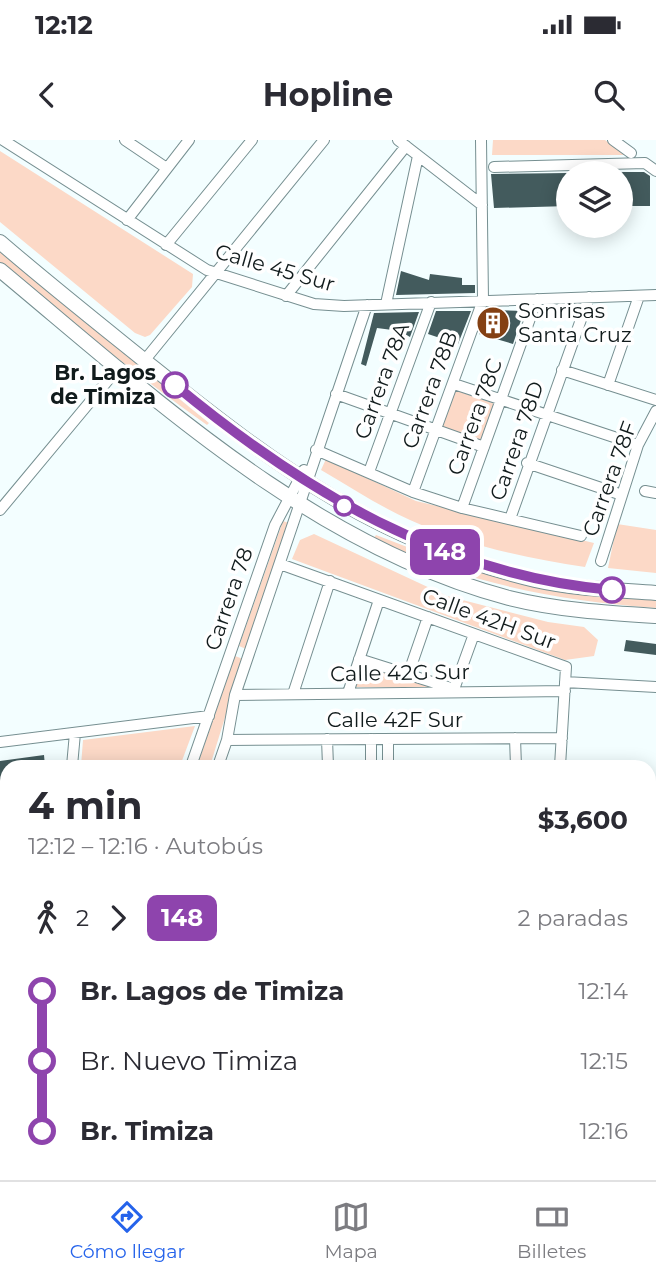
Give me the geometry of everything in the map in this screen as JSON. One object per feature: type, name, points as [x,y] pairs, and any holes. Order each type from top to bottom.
[{"type":"main road","points":[[0,242],[237,436],[303,481],[398,533],[496,569],[570,586],[656,593]]},
{"type":"main road","points":[[0,270],[229,454],[295,499],[399,556],[477,588],[560,608],[656,616]]},
{"type":"street","name":"Calle 45 Sur","points":[[3,140],[215,274],[324,306],[656,295]]},
{"type":"street","points":[[127,220],[188,140]]},
{"type":"street","points":[[166,245],[252,140]]},
{"type":"street","points":[[144,361],[324,140]]},
{"type":"street","points":[[481,140],[484,300]]},
{"type":"street","points":[[613,140],[631,153]]},
{"type":"street","points":[[127,141],[166,167]]},
{"type":"street","points":[[286,296],[402,143],[482,205]]},
{"type":"street","points":[[386,304],[418,156]]},
{"type":"street","points":[[494,167],[645,163],[656,171]]},
{"type":"street","points":[[608,385],[639,296]]},
{"type":"street","name":"Carrera 78D","points":[[510,519],[527,463],[589,297]]},
{"type":"street","name":"Carrera 78C","points":[[462,508],[537,299]]},
{"type":"street","name":"Carrera 78B","points":[[413,492],[484,300]]},
{"type":"street","name":"Carrera 78A","points":[[369,472],[431,302]]},
{"type":"street","name":"Carrera 78","points":[[220,760],[227,740],[235,695],[280,564],[295,499],[316,450],[367,304]]},
{"type":"street","points":[[0,510],[119,368]]},
{"type":"street","points":[[562,370],[656,401]]},
{"type":"street","points":[[454,384],[638,445]]},
{"type":"street","points":[[335,394],[484,447]]},
{"type":"street","name":"Carrera 78F","points":[[601,561],[638,445],[656,411]]},
{"type":"street","points":[[316,450],[413,492],[462,508],[581,536]]},
{"type":"street","points":[[527,463],[622,495]]},
{"type":"street","name":"Carrera 78","points":[[193,760],[275,524],[295,499]]},
{"type":"street","name":"Calle 42H Sur","points":[[280,564],[566,667],[565,686]]},
{"type":"street","points":[[293,694],[330,581]]},
{"type":"street","points":[[348,693],[379,600]]},
{"type":"street","points":[[408,675],[428,617]]},
{"type":"street","points":[[359,659],[453,691],[474,634]]},
{"type":"street","points":[[232,650],[248,656]]},
{"type":"street","points":[[560,760],[565,686]]},
{"type":"street","name":"Calle 42G Sur","points":[[235,695],[565,686],[656,687]]},
{"type":"street","points":[[0,742],[209,716]]},
{"type":"street","points":[[73,760],[75,733]]},
{"type":"street","points":[[515,738],[516,760]]},
{"type":"street","name":"Calle 42F Sur","points":[[227,740],[562,738]]},
{"type":"street","points":[[327,739],[328,760]]},
{"type":"street","points":[[371,739],[371,760]]},
{"type":"street","points":[[388,739],[388,760]]},
{"type":"shaded area","points":[[493,140],[605,140],[626,155],[492,155]]},
{"type":"shaded area","points":[[0,151],[193,274],[192,287],[150,335],[145,337],[135,333],[0,222]]},
{"type":"shaded area","points":[[0,250],[209,423],[207,425],[154,386],[50,304],[0,262]]},
{"type":"shaded area","points":[[455,390],[495,404],[480,443],[441,428]]},
{"type":"shaded area","points":[[326,459],[416,501],[594,543],[585,567],[518,555],[474,543],[431,529],[376,503],[321,470]]},
{"type":"shaded area","points":[[283,521],[289,523],[246,649],[239,646]]},
{"type":"shaded area","points":[[617,524],[656,530],[656,573],[608,568]]},
{"type":"shaded area","points":[[314,534],[447,596],[548,622],[584,627],[598,640],[594,656],[565,660],[292,559],[300,540]]},
{"type":"shaded area","points":[[376,535],[441,560],[525,583],[656,600],[656,608],[582,600],[477,578],[408,554],[374,538]]},
{"type":"shaded area","points":[[235,656],[243,659],[212,760],[199,760]]},
{"type":"shaded area","points":[[361,662],[438,688],[354,687]]},
{"type":"shaded area","points":[[195,726],[182,760],[81,760],[83,740]]},
{"type":"building","points":[[633,172],[644,172],[650,176],[650,206],[633,206]]},
{"type":"building","points":[[556,173],[556,206],[494,208],[491,174]]},
{"type":"building","points":[[401,271],[429,280],[430,274],[462,278],[462,285],[475,285],[475,293],[396,295]]},
{"type":"building","points":[[488,310],[524,311],[513,344],[479,334]]},
{"type":"building","points":[[436,311],[471,311],[458,344],[428,334]]},
{"type":"building","points":[[419,312],[410,337],[400,331],[377,328],[366,366],[361,364],[374,313]]},
{"type":"building","points":[[626,640],[656,644],[656,655],[624,651]]},
{"type":"building","points":[[44,755],[44,760],[7,760]]},
{"type":"bus line","name":"148","points":[[175,385],[265,457],[326,496],[374,522],[428,546],[496,569],[570,586],[612,590]]},
{"type":"place","name":"Sonrisas Santa Cruz","points":[[493,323]]},
{"type":"place","name":"Br. Lagos de Timiza","points":[[175,385]]}]
